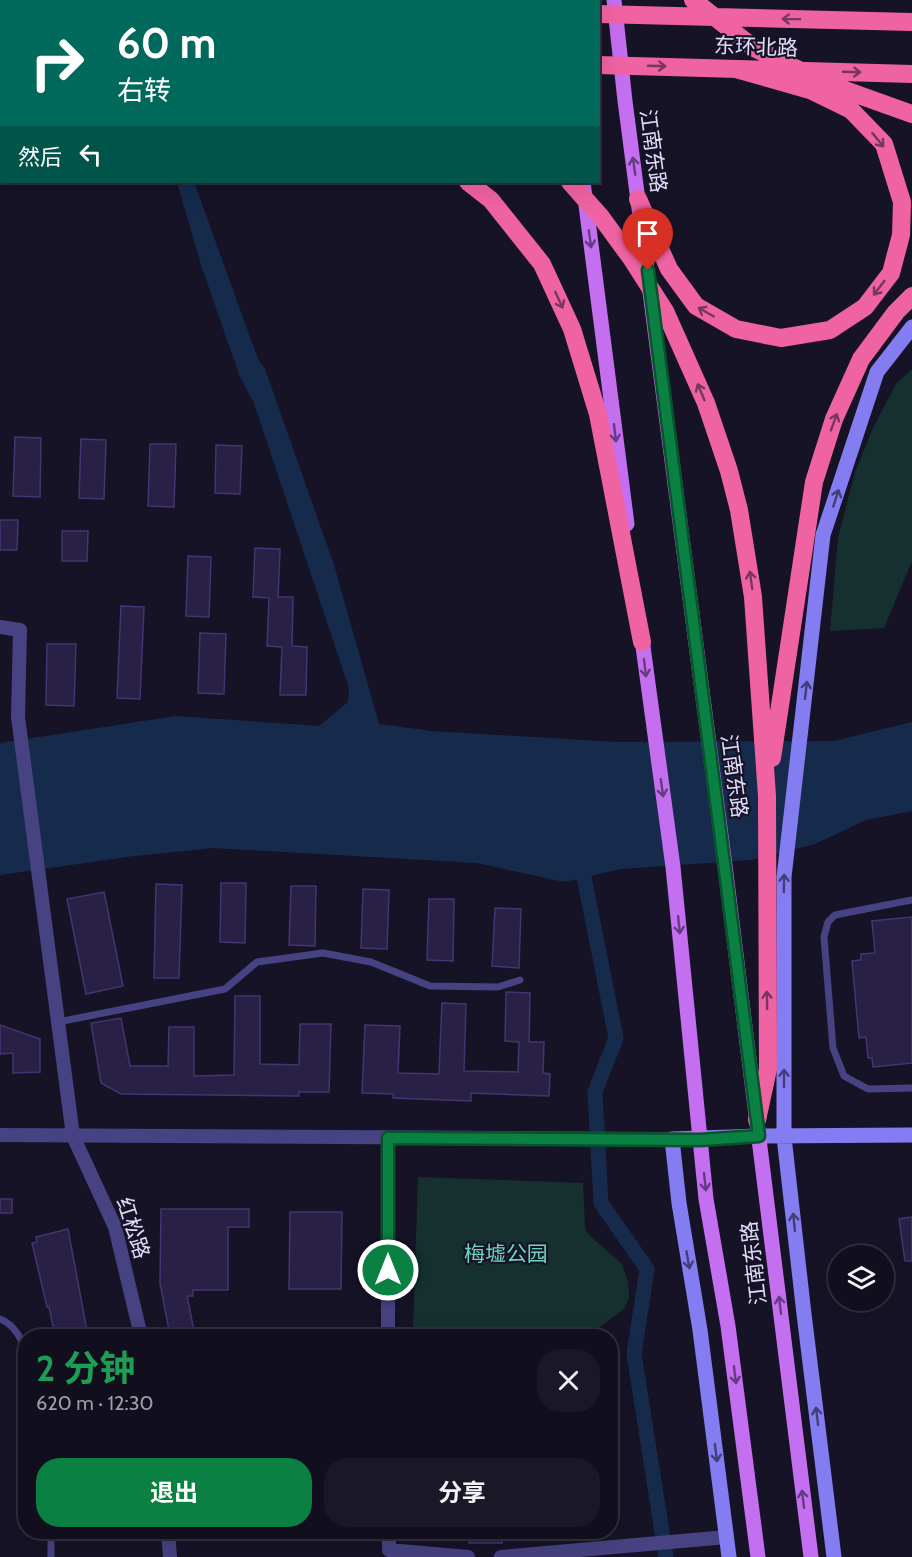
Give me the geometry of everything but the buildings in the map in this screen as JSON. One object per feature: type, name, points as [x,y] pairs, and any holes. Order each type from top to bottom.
[{"type":"highway","points":[[693,0],[754,48],[828,84],[907,112]]},
{"type":"highway","name":"东环北路","points":[[600,14],[912,22]]},
{"type":"highway","name":"东环北路","points":[[600,65],[912,74]]},
{"type":"highway","points":[[638,199],[669,269],[696,306],[736,329],[781,338],[830,330],[866,307],[891,273],[901,235],[902,202],[884,144],[851,110],[810,90],[736,69]]},
{"type":"highway","points":[[469,183],[491,200],[542,264],[572,329],[598,414],[642,642]]},
{"type":"highway","points":[[571,183],[601,217],[665,311],[706,403],[740,510],[770,727]]},
{"type":"highway","points":[[758,1128],[768,1069],[767,796],[770,727],[814,482],[834,420],[861,359],[896,312],[912,296]]},
{"type":"main road","name":"江南东路","points":[[614,0],[811,1557]]},
{"type":"main road","name":"江南东路","points":[[583,183],[673,867],[706,1199],[728,1326],[758,1557]]},
{"type":"main road","points":[[834,1557],[784,1137],[784,877],[824,535],[877,372],[912,327]]},
{"type":"main road","points":[[729,1557],[700,1330],[679,1203],[672,1139],[700,1140],[758,1128],[784,1137],[912,1135]]},
{"type":"street","name":"红松路","points":[[0,627],[20,630],[18,717],[73,1136],[116,1227],[139,1329]]},
{"type":"street","points":[[0,1135],[672,1139]]},
{"type":"street","points":[[388,1138],[388,1329]]},
{"type":"street","points":[[501,1557],[727,1537]]},
{"type":"street","points":[[169,1539],[170,1557]]},
{"type":"street","points":[[388,1539],[388,1550],[468,1557]]},
{"type":"lane","points":[[912,900],[835,915],[828,922],[824,937],[833,1048],[844,1077],[868,1089],[912,1088]]},
{"type":"lane","points":[[58,1022],[225,989],[257,962],[323,953],[371,962],[430,986],[498,987],[520,980]]},
{"type":"lane","points":[[0,1319],[9,1323],[18,1337]]},
{"type":"lane","points":[[51,1539],[51,1557]]},
{"type":"green space","points":[[912,369],[912,561],[884,628],[830,631],[838,538],[855,472],[873,428],[896,384]]},
{"type":"green space","name":"梅墟公园","points":[[418,1177],[583,1183],[585,1229],[622,1264],[628,1282],[629,1298],[624,1309],[597,1329],[413,1328]]},
{"type":"water","points":[[177,183],[194,183],[258,359],[265,369],[334,565],[379,724],[432,731],[617,742],[834,741],[912,722],[912,811],[866,820],[815,844],[751,860],[621,869],[564,882],[477,863],[213,848],[134,856],[0,875],[0,743],[176,716],[319,726],[348,702],[349,688],[254,403],[240,377],[201,265]]},
{"type":"waterway","points":[[580,857],[616,1038],[595,1092],[601,1203],[647,1269],[634,1354],[666,1557]]},
{"type":"route","points":[[388,1270],[388,1138],[700,1140],[759,1136],[648,270]]}]
